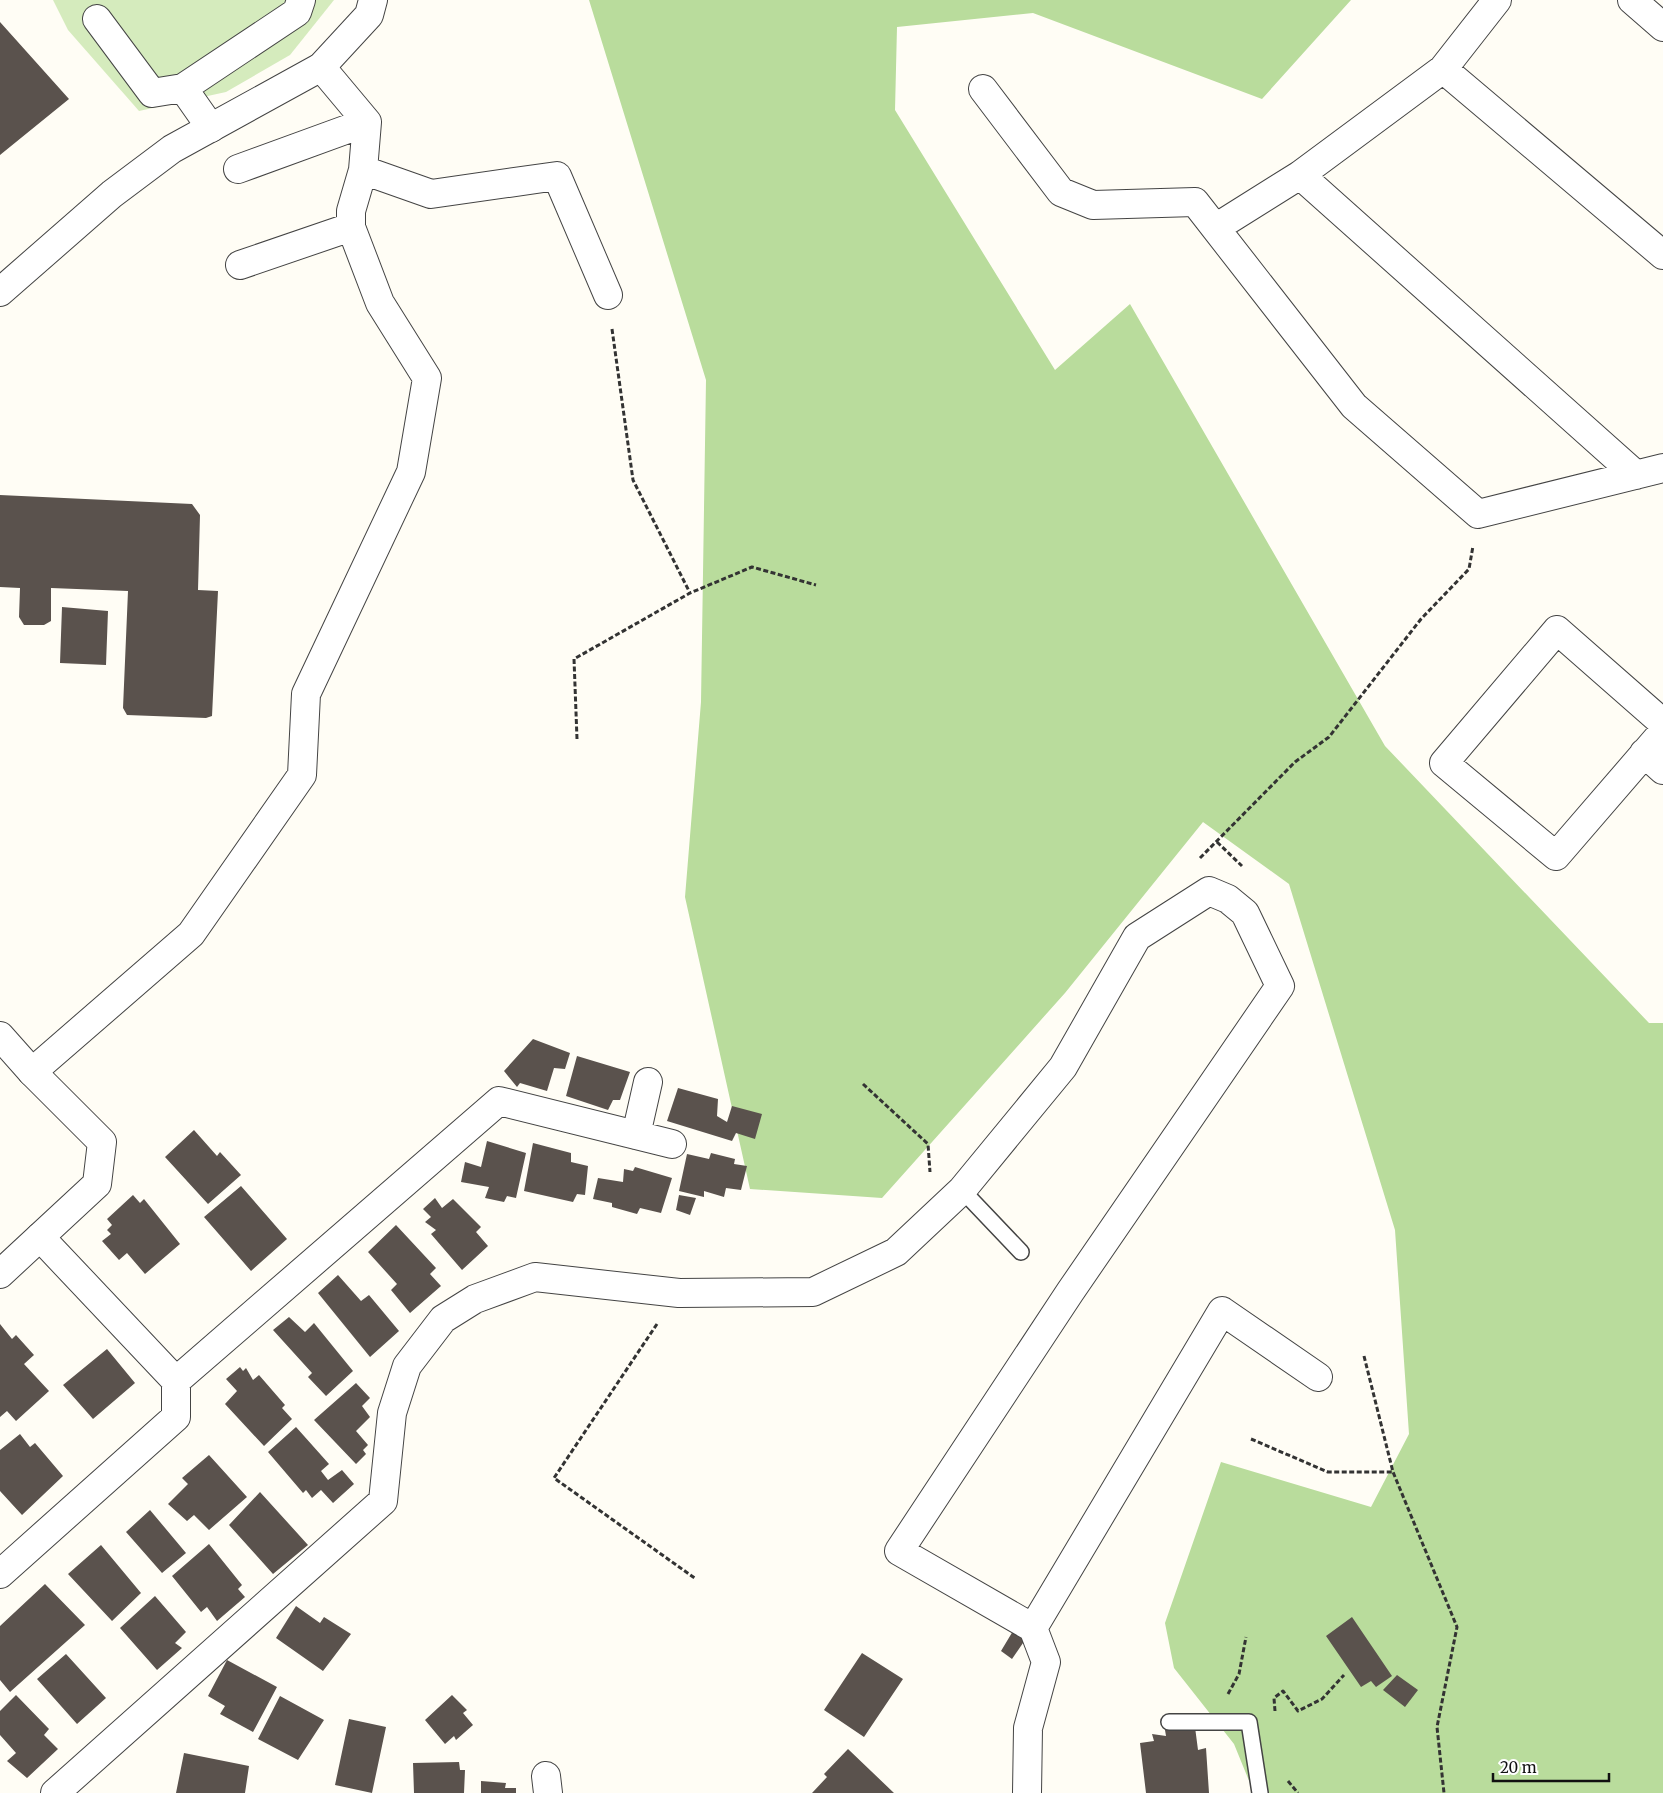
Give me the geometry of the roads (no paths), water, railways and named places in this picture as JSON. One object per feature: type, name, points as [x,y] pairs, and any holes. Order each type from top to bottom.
[{"type":"street","points":[[97,19],[152,93],[183,88],[297,12],[301,0]]},
{"type":"street","points":[[0,292],[112,194],[172,149],[321,67],[369,15],[373,0]]},
{"type":"street","points":[[1216,227],[1300,175],[1443,69],[1497,0]]},
{"type":"street","points":[[1632,0],[1663,27]]},
{"type":"street","points":[[32,1072],[191,934],[302,774],[306,694],[411,472],[427,378],[380,303],[351,226],[351,211],[363,170],[367,122],[321,67]]},
{"type":"street","points":[[1443,69],[1663,255]]},
{"type":"street","points":[[183,88],[211,128]]},
{"type":"street","points":[[982,90],[1061,192],[1093,205],[1195,202],[1354,406],[1478,514],[1654,472]]},
{"type":"street","points":[[238,169],[367,122]]},
{"type":"street","points":[[363,170],[431,194],[557,176],[608,295]]},
{"type":"street","points":[[1300,175],[1654,472]]},
{"type":"street","points":[[240,265],[351,226]]},
{"type":"street","points":[[1663,723],[1557,630],[1444,763],[1556,856],[1654,762],[1663,732]]},
{"type":"street","points":[[55,1793],[383,1501],[392,1413],[407,1366],[443,1319],[475,1299],[535,1277],[679,1293],[813,1292],[896,1252],[962,1190],[1062,1067],[1137,937],[1209,891],[1228,899],[1245,914],[1280,986],[1070,1292],[899,1551],[1033,1628],[1046,1662],[1028,1728],[1028,1793]]},
{"type":"street","points":[[0,1036],[32,1072],[102,1142],[97,1184],[0,1274]]},
{"type":"street","points":[[636,1135],[648,1082]]},
{"type":"street","points":[[176,1381],[499,1101],[672,1144]]},
{"type":"street","points":[[0,1574],[176,1417],[176,1381],[40,1237]]},
{"type":"street","points":[[1033,1628],[1222,1311],[1318,1377]]},
{"type":"lane","points":[[962,1190],[1021,1252]]},
{"type":"lane","points":[[1170,1722],[1249,1722],[1260,1793]]}]
